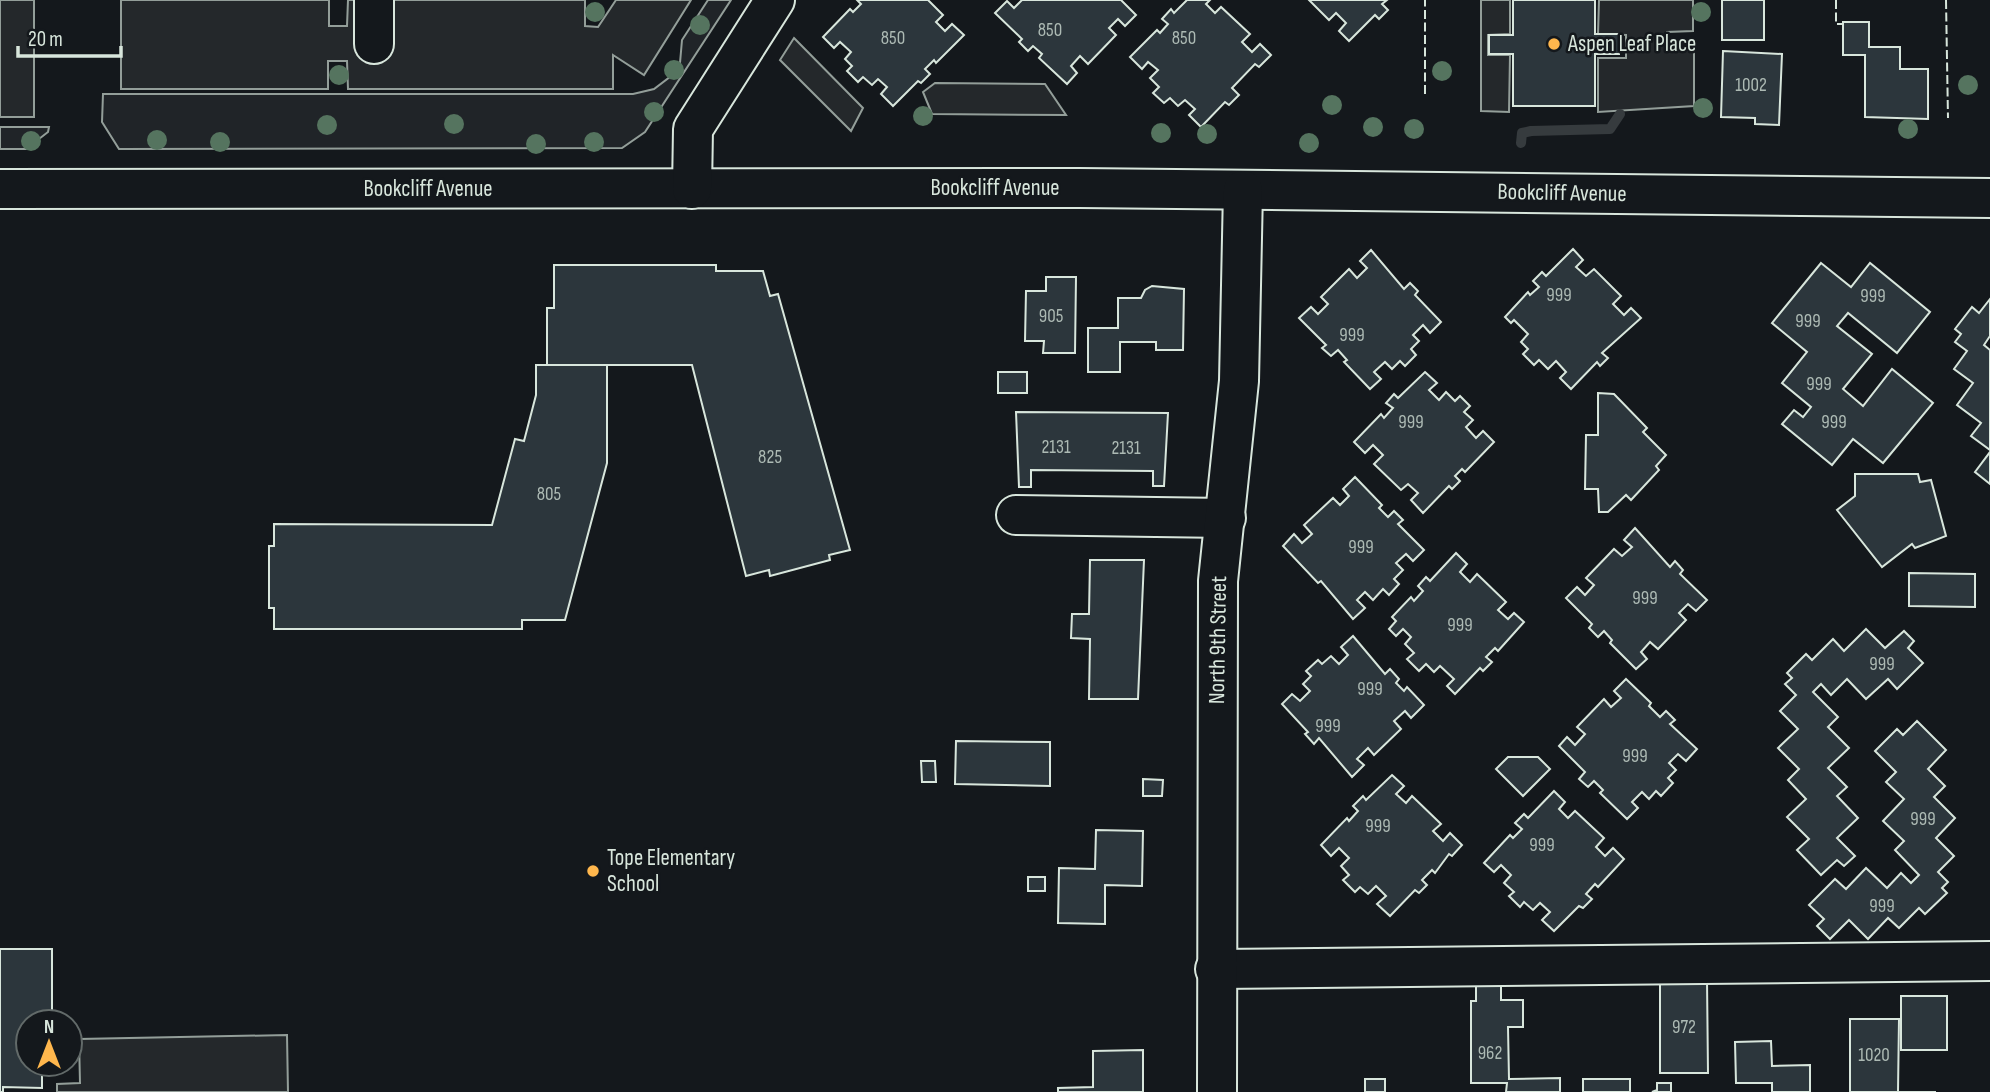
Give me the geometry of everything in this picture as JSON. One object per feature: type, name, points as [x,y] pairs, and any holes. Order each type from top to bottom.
[{"type":"street","points":[[374,0],[374,44]]},
{"type":"street","points":[[692,189],[692,129],[775,0]]},
{"type":"street","name":"Bookcliff Avenue","points":[[0,189],[1243,190],[1990,198]]},
{"type":"street","name":"North 9th Street","points":[[1217,1092],[1215,969],[1218,581],[1239,381],[1243,190]]},
{"type":"street","points":[[1016,514],[1226,518]]},
{"type":"street","points":[[1215,969],[1990,961]]},
{"type":"shaded area","points":[[0,0],[34,0],[34,117],[0,117]]},
{"type":"shaded area","points":[[121,0],[329,0],[329,26],[347,26],[348,0],[585,0],[585,26],[598,27],[616,0],[691,0],[644,75],[613,55],[613,89],[348,89],[347,61],[328,61],[328,89],[121,89]]},
{"type":"shaded area","points":[[708,0],[731,0],[645,132],[622,148],[119,149],[102,122],[103,94],[633,94],[654,89],[675,73],[680,63],[682,40]]},
{"type":"shaded area","points":[[1481,0],[1510,0],[1510,34],[1488,35],[1488,55],[1510,55],[1509,112],[1481,111]]},
{"type":"shaded area","points":[[1599,0],[1693,0],[1693,31],[1667,32],[1664,42],[1669,51],[1694,51],[1694,106],[1598,112],[1598,58],[1626,58],[1626,35],[1598,34]]},
{"type":"shaded area","points":[[794,38],[863,108],[851,131],[780,60]]},
{"type":"shaded area","points":[[935,83],[1045,84],[1066,115],[932,114],[923,92]]},
{"type":"shaded area","points":[[0,127],[49,127],[48,132],[26,149],[0,149]]},
{"type":"shaded area","points":[[287,1035],[288,1092],[57,1092],[57,1084],[80,1083],[80,1078],[84,1078],[84,1039]]},
{"type":"building","points":[[857,0],[928,0],[943,15],[936,22],[945,31],[952,24],[964,35],[936,63],[934,60],[925,69],[930,74],[921,83],[918,81],[893,106],[881,94],[887,87],[878,79],[872,85],[863,77],[858,82],[847,71],[852,66],[845,59],[851,52],[840,42],[834,48],[823,37],[850,9],[853,12],[861,4]]},
{"type":"building","points":[[1022,0],[1121,0],[1136,15],[1125,26],[1118,19],[1109,28],[1116,35],[1088,64],[1080,56],[1071,66],[1077,73],[1067,84],[1039,58],[1042,54],[1033,46],[1028,51],[1019,42],[1022,39],[995,13],[1007,1],[1014,8]]},
{"type":"building","points":[[1187,0],[1210,0],[1206,4],[1215,13],[1221,7],[1250,34],[1242,42],[1252,52],[1260,44],[1271,55],[1259,67],[1255,64],[1232,88],[1239,95],[1229,105],[1225,102],[1201,127],[1189,115],[1195,109],[1185,100],[1178,106],[1170,98],[1164,103],[1153,93],[1159,87],[1150,78],[1158,70],[1148,62],[1142,69],[1130,57],[1157,30],[1160,33],[1168,24],[1162,19],[1171,9],[1174,13]]},
{"type":"building","points":[[1309,0],[1387,0],[1382,4],[1388,10],[1379,19],[1375,15],[1349,41],[1339,31],[1346,23],[1336,13],[1329,20]]},
{"type":"building","name":"Aspen Leaf Place","points":[[1513,0],[1595,0],[1595,34],[1619,34],[1619,54],[1595,54],[1595,106],[1513,106],[1513,54],[1489,54],[1489,35],[1513,35]]},
{"type":"building","points":[[1722,0],[1764,0],[1764,40],[1722,40]]},
{"type":"building","points":[[1843,22],[1869,22],[1869,47],[1900,47],[1900,69],[1928,69],[1928,119],[1865,117],[1865,55],[1843,55]]},
{"type":"building","points":[[1723,51],[1782,54],[1779,125],[1755,124],[1755,118],[1721,117]]},
{"type":"building","points":[[1573,249],[1583,260],[1576,267],[1586,276],[1594,269],[1621,296],[1613,304],[1624,315],[1631,308],[1641,318],[1602,353],[1608,358],[1600,366],[1597,362],[1571,389],[1560,378],[1566,372],[1556,361],[1548,369],[1539,360],[1534,365],[1523,354],[1528,349],[1521,342],[1528,334],[1514,320],[1511,323],[1505,317],[1528,292],[1530,295],[1539,287],[1533,281],[1542,272],[1546,276]]},
{"type":"building","points":[[1371,250],[1404,289],[1410,283],[1418,291],[1415,295],[1441,322],[1430,333],[1423,325],[1413,335],[1419,341],[1411,349],[1416,355],[1405,366],[1400,361],[1392,369],[1385,362],[1374,372],[1381,379],[1370,389],[1344,362],[1347,360],[1338,350],[1331,356],[1322,348],[1326,345],[1299,318],[1311,307],[1318,314],[1328,304],[1321,297],[1349,269],[1357,278],[1367,268],[1360,261]]},
{"type":"building","points":[[1821,263],[1851,287],[1870,263],[1930,312],[1897,353],[1848,313],[1837,326],[1872,354],[1843,389],[1863,406],[1892,369],[1933,403],[1883,463],[1853,439],[1832,465],[1782,424],[1794,410],[1803,417],[1811,407],[1782,383],[1807,352],[1772,323]]},
{"type":"building","points":[[554,265],[716,265],[716,271],[763,271],[770,296],[778,294],[850,550],[829,555],[830,560],[770,576],[769,570],[746,576],[692,365],[547,365],[547,308],[554,308]]},
{"type":"building","points":[[1046,277],[1076,277],[1075,353],[1043,353],[1044,341],[1025,341],[1026,291],[1046,291]]},
{"type":"building","points":[[1152,286],[1184,289],[1183,350],[1156,350],[1156,342],[1120,342],[1120,372],[1088,372],[1088,328],[1118,328],[1118,298],[1141,298],[1145,290]]},
{"type":"building","points":[[1990,299],[1990,336],[1984,345],[1990,350],[1990,450],[1971,436],[1981,423],[1957,405],[1973,383],[1954,369],[1967,351],[1955,342],[1961,334],[1955,329],[1972,307],[1979,313]]},
{"type":"building","points":[[536,365],[607,365],[607,463],[565,620],[522,620],[522,629],[274,629],[274,608],[269,608],[269,546],[274,546],[274,524],[492,525],[515,439],[524,441],[536,395]]},
{"type":"building","points":[[998,372],[1027,372],[1027,393],[998,393]]},
{"type":"building","points":[[1425,372],[1437,383],[1429,390],[1439,400],[1446,392],[1455,401],[1460,396],[1470,406],[1464,412],[1473,420],[1466,427],[1476,438],[1483,431],[1494,442],[1465,472],[1462,469],[1455,476],[1460,481],[1452,489],[1449,486],[1423,513],[1411,500],[1418,493],[1408,484],[1401,490],[1374,464],[1383,455],[1373,445],[1365,453],[1354,442],[1381,414],[1384,418],[1393,408],[1386,403],[1394,394],[1398,398]]},
{"type":"building","points":[[1598,393],[1614,394],[1647,428],[1643,432],[1666,455],[1656,466],[1659,470],[1631,500],[1626,495],[1608,512],[1599,512],[1598,489],[1585,489],[1586,435],[1598,435]]},
{"type":"building","points":[[1016,412],[1168,413],[1164,486],[1153,486],[1153,471],[1031,470],[1031,487],[1019,487]]},
{"type":"building","points":[[1990,452],[1990,484],[1975,472]]},
{"type":"building","points":[[1855,474],[1918,474],[1920,482],[1931,480],[1946,536],[1915,548],[1912,544],[1882,567],[1837,510],[1855,496]]},
{"type":"building","points":[[1355,477],[1382,505],[1379,508],[1388,517],[1394,511],[1403,520],[1398,524],[1424,550],[1413,561],[1406,554],[1396,563],[1403,570],[1394,579],[1399,584],[1389,595],[1383,589],[1373,600],[1365,592],[1357,600],[1365,608],[1353,619],[1321,581],[1318,583],[1283,546],[1294,534],[1302,543],[1312,534],[1304,525],[1333,498],[1340,505],[1349,496],[1343,489]]},
{"type":"building","points":[[1635,528],[1670,567],[1675,561],[1683,570],[1680,574],[1707,600],[1696,611],[1688,604],[1679,613],[1686,620],[1658,649],[1650,642],[1641,652],[1647,659],[1636,669],[1610,643],[1612,640],[1604,631],[1598,637],[1589,628],[1592,624],[1566,598],[1577,587],[1585,595],[1594,585],[1586,578],[1614,549],[1622,556],[1632,547],[1624,540]]},
{"type":"building","points":[[1456,553],[1467,564],[1460,572],[1470,582],[1477,574],[1506,602],[1498,610],[1508,619],[1514,613],[1524,622],[1498,651],[1495,648],[1486,657],[1492,662],[1483,671],[1480,668],[1455,694],[1447,686],[1454,679],[1440,666],[1434,672],[1426,664],[1419,671],[1407,659],[1414,653],[1405,644],[1411,637],[1403,629],[1396,636],[1389,629],[1396,621],[1392,617],[1411,597],[1414,601],[1423,591],[1418,586],[1426,577],[1430,581]]},
{"type":"building","points":[[1090,560],[1144,560],[1138,699],[1089,699],[1090,639],[1071,638],[1072,614],[1089,614]]},
{"type":"building","points":[[1909,573],[1975,574],[1975,607],[1909,606]]},
{"type":"building","points":[[1866,629],[1885,648],[1904,631],[1914,641],[1908,648],[1923,663],[1897,689],[1888,679],[1866,699],[1847,679],[1831,695],[1821,684],[1813,692],[1838,717],[1828,727],[1849,748],[1828,768],[1847,787],[1837,796],[1858,818],[1837,838],[1855,856],[1844,866],[1837,860],[1821,875],[1797,850],[1809,839],[1787,817],[1806,799],[1788,780],[1799,769],[1778,748],[1798,729],[1780,711],[1796,695],[1785,684],[1792,678],[1787,673],[1806,654],[1812,660],[1833,639],[1844,651]]},
{"type":"building","points":[[1353,636],[1385,674],[1390,669],[1399,679],[1396,683],[1404,691],[1407,687],[1424,705],[1411,718],[1405,711],[1394,721],[1401,729],[1374,755],[1368,748],[1357,759],[1364,765],[1352,777],[1319,738],[1314,744],[1305,734],[1308,732],[1282,704],[1292,694],[1300,701],[1310,691],[1303,684],[1311,676],[1306,671],[1318,660],[1322,664],[1331,656],[1339,664],[1348,655],[1341,647]]},
{"type":"building","points":[[1626,679],[1651,703],[1649,706],[1660,717],[1666,711],[1675,720],[1670,724],[1697,749],[1686,761],[1678,754],[1669,763],[1676,770],[1668,778],[1673,783],[1661,796],[1656,791],[1649,799],[1642,792],[1632,802],[1638,808],[1627,819],[1600,793],[1603,790],[1594,781],[1588,787],[1579,779],[1585,772],[1559,746],[1567,737],[1575,745],[1585,734],[1577,727],[1604,699],[1611,707],[1621,698],[1614,691]]},
{"type":"building","points":[[1917,721],[1946,750],[1928,769],[1945,786],[1934,797],[1955,818],[1936,838],[1954,856],[1938,872],[1948,882],[1942,888],[1947,893],[1925,914],[1919,908],[1899,928],[1888,918],[1868,939],[1849,920],[1830,939],[1817,926],[1824,919],[1809,905],[1835,879],[1846,889],[1866,868],[1887,888],[1901,873],[1911,883],[1919,875],[1895,850],[1904,841],[1883,821],[1904,799],[1886,782],[1896,772],[1875,751],[1897,729],[1903,735]]},
{"type":"building","points":[[956,741],[1050,742],[1050,786],[955,784]]},
{"type":"building","points":[[1508,757],[1538,757],[1550,769],[1523,796],[1496,769]]},
{"type":"building","points":[[921,761],[935,761],[936,782],[922,782]]},
{"type":"building","points":[[1392,775],[1404,786],[1396,794],[1406,803],[1412,796],[1441,824],[1433,831],[1443,841],[1450,833],[1462,845],[1452,856],[1449,854],[1435,873],[1432,870],[1422,880],[1427,885],[1419,893],[1415,890],[1390,916],[1377,904],[1386,896],[1376,886],[1368,894],[1360,887],[1355,892],[1343,880],[1349,875],[1341,866],[1349,858],[1339,848],[1331,856],[1321,845],[1347,818],[1349,821],[1358,811],[1353,806],[1363,796],[1366,800]]},
{"type":"building","points":[[1143,779],[1163,780],[1162,796],[1143,796]]},
{"type":"building","points":[[1554,791],[1565,802],[1559,809],[1568,818],[1575,811],[1604,838],[1596,847],[1605,856],[1613,848],[1624,859],[1598,887],[1595,884],[1586,894],[1592,899],[1583,908],[1579,906],[1554,931],[1542,920],[1550,912],[1540,903],[1533,910],[1524,902],[1520,907],[1509,896],[1514,892],[1504,883],[1511,875],[1501,865],[1494,872],[1484,863],[1510,835],[1513,838],[1522,829],[1515,823],[1524,814],[1528,818]]},
{"type":"building","points":[[1096,830],[1143,831],[1142,886],[1105,885],[1105,924],[1058,923],[1059,868],[1095,869]]},
{"type":"building","points":[[1028,877],[1045,877],[1045,891],[1028,891]]},
{"type":"building","points":[[0,949],[52,949],[52,1008],[14,1008],[14,1078],[42,1078],[42,1088],[3,1087],[3,1092],[0,1092]]},
{"type":"building","points":[[1707,980],[1708,1073],[1660,1073],[1660,981]]},
{"type":"building","points":[[1476,986],[1501,986],[1501,1000],[1523,1000],[1523,1027],[1508,1027],[1509,1079],[1560,1078],[1560,1092],[1506,1092],[1507,1083],[1471,1083],[1471,1001],[1476,1001]]},
{"type":"building","points":[[1901,996],[1947,996],[1947,1050],[1901,1050]]},
{"type":"building","points":[[1850,1019],[1899,1019],[1898,1092],[1850,1092]]},
{"type":"building","points":[[1771,1041],[1772,1066],[1810,1065],[1810,1092],[1772,1092],[1772,1083],[1736,1083],[1735,1042]]},
{"type":"building","points":[[1143,1050],[1143,1092],[1058,1092],[1058,1088],[1093,1087],[1093,1051]]},
{"type":"building","points":[[1365,1079],[1385,1079],[1385,1092],[1365,1092]]},
{"type":"building","points":[[1583,1079],[1630,1079],[1630,1092],[1583,1092]]},
{"type":"building","points":[[1657,1083],[1671,1083],[1671,1092],[1652,1092],[1657,1090]]},
{"type":"waterway","points":[[1521,143],[1522,133],[1531,131],[1610,129],[1620,114]]},
{"type":"fence","points":[[1425,0],[1425,94]]},
{"type":"fence","points":[[1836,0],[1836,24],[1843,24]]},
{"type":"fence","points":[[1946,0],[1948,118]]},
{"type":"place","name":"Aspen Leaf Place","points":[[1554,44]]},
{"type":"place","name":"Tope Elementary School","points":[[593,871]]}]
